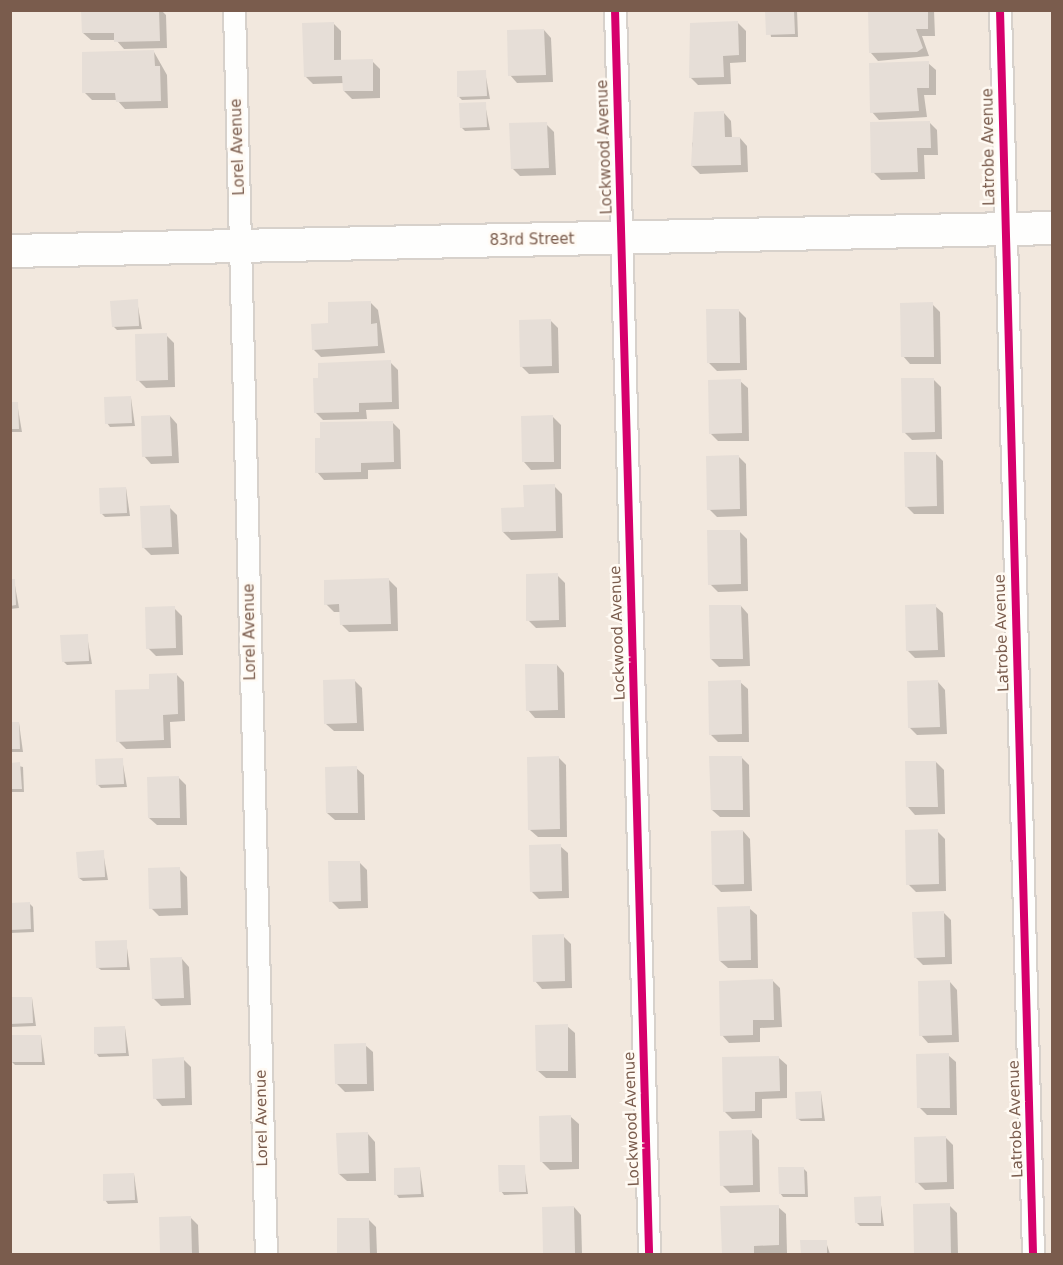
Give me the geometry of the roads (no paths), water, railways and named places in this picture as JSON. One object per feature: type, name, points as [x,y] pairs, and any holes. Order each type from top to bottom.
[{"type":"street","name":"Lorel Avenue","points":[[234,10],[266,1254]]},
{"type":"street","name":"Lockwood Avenue","points":[[615,10],[649,1254]]},
{"type":"street","name":"Latrobe Avenue","points":[[1000,10],[1033,1254]]},
{"type":"street","name":"83rd Street","points":[[10,251],[1053,228]]}]
